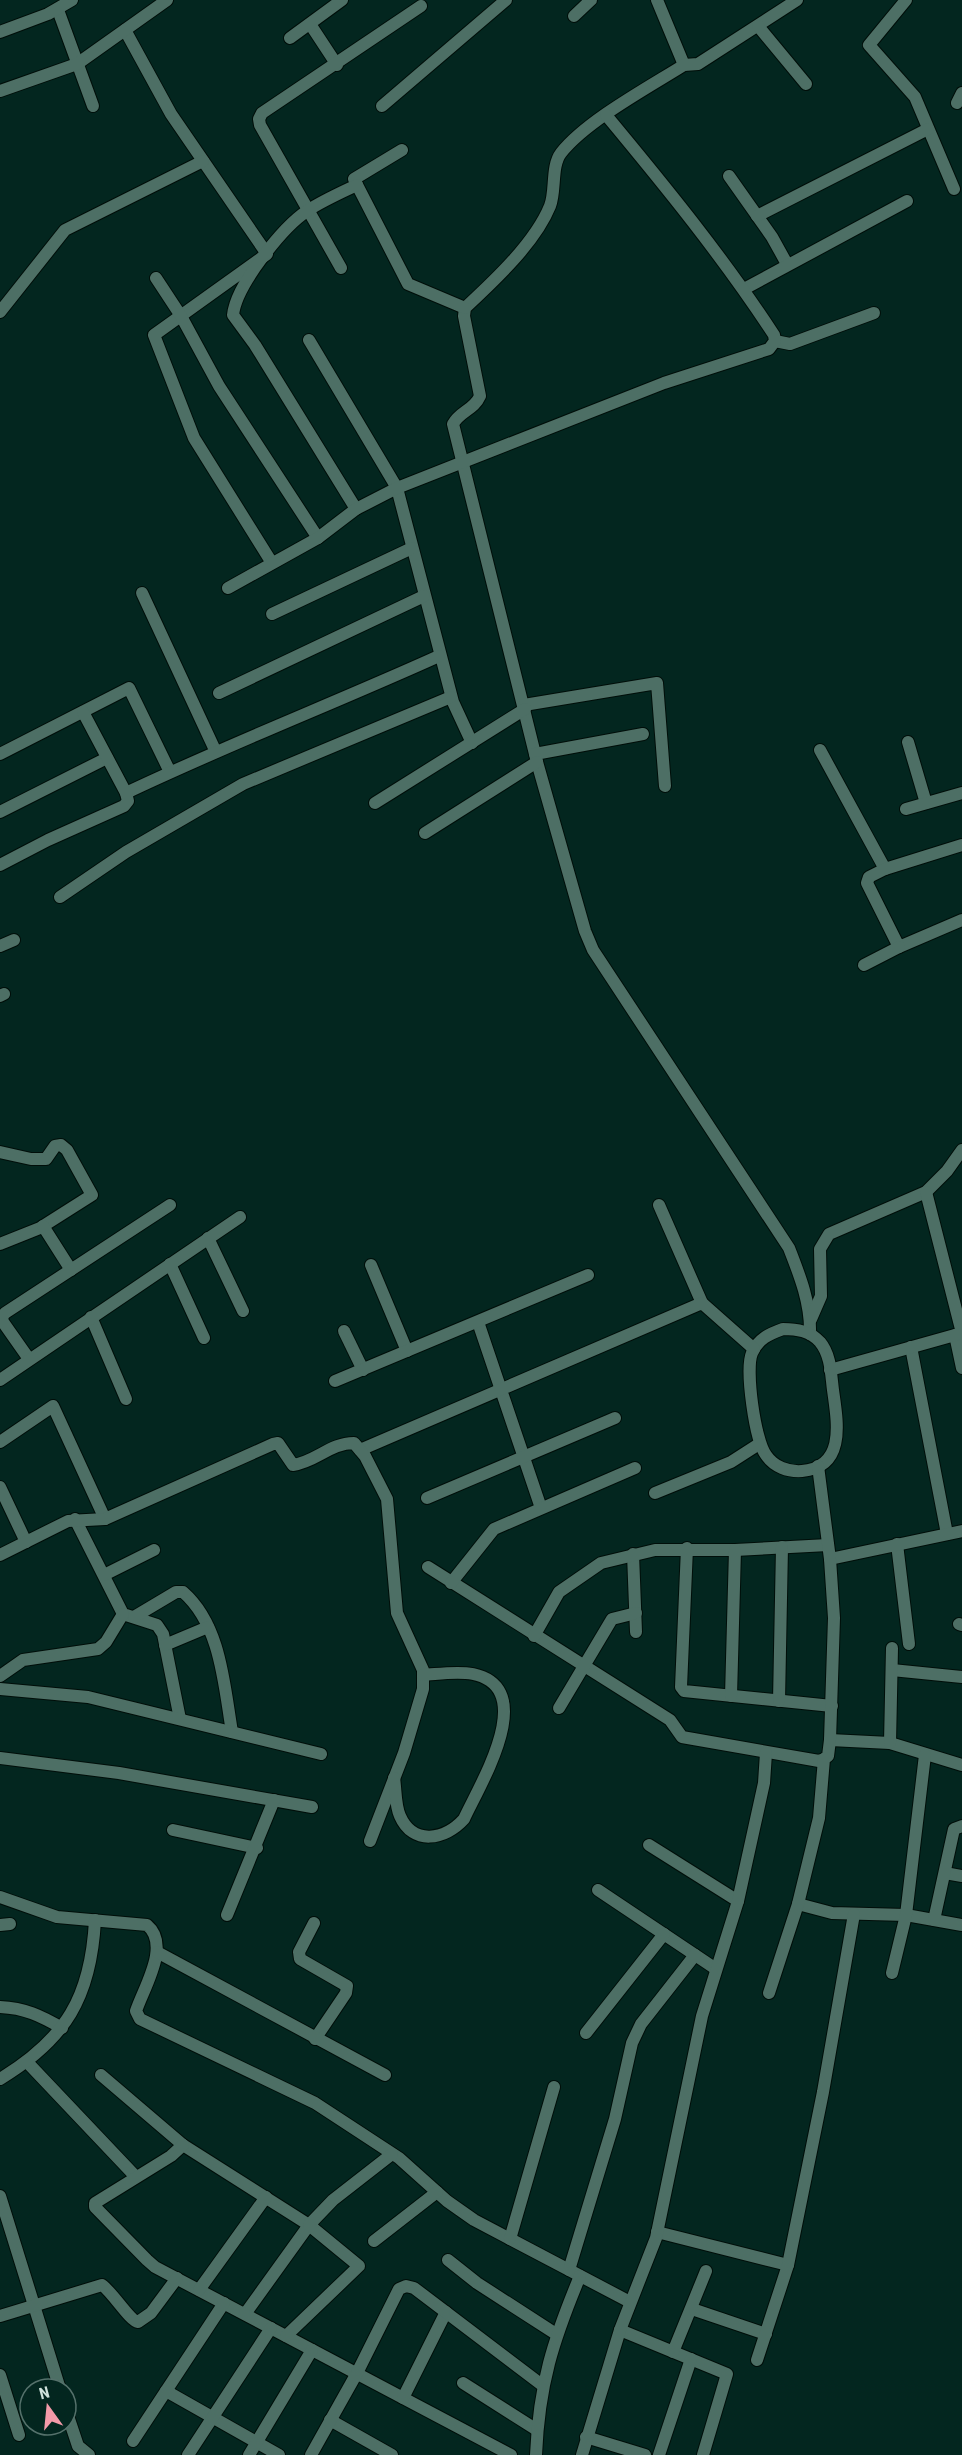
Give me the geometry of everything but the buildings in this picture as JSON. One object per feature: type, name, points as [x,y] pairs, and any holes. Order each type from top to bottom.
[{"type":"street","points":[[0,32],[58,10],[72,0]]},
{"type":"street","points":[[0,91],[77,64],[167,0]]},
{"type":"street","points":[[290,38],[342,0]]},
{"type":"street","points":[[382,106],[491,5],[506,0]]},
{"type":"street","points":[[574,16],[591,0]]},
{"type":"street","points":[[657,0],[684,65]]},
{"type":"street","points":[[797,0],[698,64],[684,65],[606,115],[559,155],[550,205],[540,224],[501,274],[465,308],[464,316],[480,396],[476,406],[458,415],[453,424],[536,758],[585,931],[593,950],[789,1248],[803,1284],[811,1319],[810,1334]]},
{"type":"street","points":[[906,0],[869,45],[915,97],[954,189]]},
{"type":"street","points":[[341,268],[259,119],[262,113],[337,65],[421,6]]},
{"type":"street","points":[[58,10],[93,106]]},
{"type":"street","points":[[310,24],[337,65]]},
{"type":"street","points":[[758,26],[806,84]]},
{"type":"street","points":[[125,30],[171,114],[267,254]]},
{"type":"street","points":[[228,588],[318,538],[356,509],[397,488],[664,383],[769,349],[775,341],[774,335],[744,289],[679,203],[606,115]]},
{"type":"street","points":[[757,216],[928,129]]},
{"type":"street","points":[[402,150],[356,175],[354,179],[408,284],[465,308]]},
{"type":"street","points":[[0,312],[65,230],[203,161]]},
{"type":"street","points":[[729,176],[787,264]]},
{"type":"street","points":[[356,509],[255,345],[233,315],[234,303],[242,290],[288,226],[308,210],[357,185]]},
{"type":"street","points":[[744,289],[907,201]]},
{"type":"street","points":[[267,254],[154,335],[194,438],[272,563]]},
{"type":"street","points":[[156,278],[181,316],[219,387],[318,538]]},
{"type":"street","points":[[775,341],[790,344],[874,313]]},
{"type":"street","points":[[309,340],[397,488],[451,698],[472,743]]},
{"type":"street","points":[[272,614],[412,548]]},
{"type":"street","points":[[142,593],[215,750]]},
{"type":"street","points":[[219,693],[424,596]]},
{"type":"street","points":[[126,793],[215,750],[339,702],[439,656]]},
{"type":"street","points":[[375,802],[472,743],[524,707],[657,683],[665,786]]},
{"type":"street","points":[[0,754],[129,688],[170,772]]},
{"type":"street","points":[[60,897],[126,852],[243,784],[451,698]]},
{"type":"street","points":[[0,865],[48,840],[124,806],[128,801],[126,793],[83,712]]},
{"type":"street","points":[[425,832],[536,758],[643,734]]},
{"type":"street","points":[[908,742],[926,803]]},
{"type":"street","points":[[820,750],[885,869]]},
{"type":"street","points":[[0,812],[106,758]]},
{"type":"street","points":[[906,809],[962,793]]},
{"type":"street","points":[[899,947],[867,883],[868,877],[885,869],[962,845]]},
{"type":"street","points":[[864,965],[962,920]]},
{"type":"street","points":[[0,946],[14,940]]},
{"type":"street","points":[[0,1152],[31,1159],[46,1159],[55,1146],[61,1145],[67,1150],[92,1195],[43,1226],[0,1244]]},
{"type":"street","points":[[811,1319],[821,1296],[820,1249],[829,1234],[926,1192],[947,1171],[962,1150]]},
{"type":"street","points":[[830,1370],[962,1333],[926,1192]]},
{"type":"street","points":[[29,1359],[2,1317],[170,1205]]},
{"type":"street","points":[[659,1205],[702,1303],[754,1349]]},
{"type":"street","points":[[0,1380],[240,1217]]},
{"type":"street","points":[[43,1226],[71,1270]]},
{"type":"street","points":[[208,1238],[243,1311]]},
{"type":"street","points":[[170,1264],[204,1338]]},
{"type":"street","points":[[371,1265],[407,1351]]},
{"type":"street","points":[[335,1381],[588,1275]]},
{"type":"street","points":[[360,1450],[702,1303]]},
{"type":"street","points":[[91,1317],[126,1399]]},
{"type":"street","points":[[478,1322],[541,1509]]},
{"type":"street","points":[[783,1329],[797,1329],[810,1334],[825,1350],[839,1431],[836,1445],[829,1458],[818,1466],[804,1471],[790,1471],[771,1461],[759,1444],[748,1368],[754,1349],[770,1333],[783,1329]]},
{"type":"street","points":[[344,1331],[363,1370]]},
{"type":"street","points":[[955,1335],[962,1368]]},
{"type":"street","points":[[911,1347],[947,1534]]},
{"type":"street","points":[[0,1442],[52,1406],[105,1519]]},
{"type":"street","points":[[427,1498],[615,1418]]},
{"type":"street","points":[[0,1555],[75,1520],[105,1519],[273,1444],[278,1443],[294,1465],[305,1463],[342,1443],[354,1443],[381,1484],[387,1499],[397,1613],[414,1645],[423,1675],[423,1689],[370,1842]]},
{"type":"street","points":[[655,1493],[731,1462],[759,1444]]},
{"type":"street","points":[[428,1567],[670,1720],[682,1737],[819,1761],[828,1756],[830,1740],[834,1618],[830,1559],[818,1466]]},
{"type":"street","points":[[451,1582],[494,1529],[635,1468]]},
{"type":"street","points":[[2,1493],[26,1542]]},
{"type":"street","points":[[75,1520],[104,1575],[129,1615],[157,1625],[165,1645],[180,1719]]},
{"type":"street","points":[[830,1559],[962,1531]]},
{"type":"street","points":[[897,1544],[909,1644]]},
{"type":"street","points":[[534,1636],[559,1592],[601,1563],[633,1554],[687,1548],[735,1550],[828,1545]]},
{"type":"street","points":[[779,1701],[782,1547]]},
{"type":"street","points":[[687,1548],[681,1687],[684,1690],[731,1696],[832,1706]]},
{"type":"street","points":[[104,1575],[154,1550]]},
{"type":"street","points":[[731,1696],[735,1550]]},
{"type":"street","points":[[633,1554],[636,1632]]},
{"type":"street","points":[[0,1676],[23,1660],[98,1649],[129,1615],[176,1592],[183,1592],[208,1627],[222,1675],[232,1732]]},
{"type":"street","points":[[559,1708],[612,1619],[636,1613]]},
{"type":"street","points":[[165,1645],[208,1627]]},
{"type":"street","points":[[890,1743],[891,1648]]},
{"type":"street","points":[[892,1670],[962,1677]]},
{"type":"street","points":[[394,1777],[400,1815],[412,1833],[427,1838],[440,1837],[455,1829],[464,1819],[502,1733],[505,1708],[501,1691],[490,1681],[464,1673],[423,1675]]},
{"type":"street","points":[[0,1689],[88,1697],[321,1754]]},
{"type":"street","points":[[830,1740],[890,1743],[962,1764]]},
{"type":"street","points":[[582,2455],[620,2330],[657,2232],[702,2016],[738,1901],[764,1783],[766,1753]]},
{"type":"street","points":[[892,1973],[906,1916],[925,1755]]},
{"type":"street","points":[[0,1758],[119,1773],[312,1807]]},
{"type":"street","points":[[769,1993],[798,1904],[819,1818],[824,1759]]},
{"type":"street","points":[[227,1915],[257,1848],[274,1800]]},
{"type":"street","points":[[934,1920],[954,1828],[962,1826]]},
{"type":"street","points":[[173,1830],[257,1848]]},
{"type":"street","points":[[649,1845],[738,1901]]},
{"type":"street","points":[[945,1873],[962,1876]]},
{"type":"street","points":[[598,1890],[716,1969]]},
{"type":"street","points":[[0,1897],[20,1901],[57,1917],[147,1925],[153,1929],[158,1941],[157,1952],[136,2011],[140,2019],[315,2103],[392,2154],[436,2192],[474,2220],[630,2302]]},
{"type":"street","points":[[798,1904],[832,1913],[906,1916],[962,1925]]},
{"type":"street","points":[[757,2360],[788,2265],[828,2069],[854,1914]]},
{"type":"street","points":[[0,2079],[27,2062],[62,2028],[77,2003],[90,1967],[95,1920]]},
{"type":"street","points":[[314,1923],[299,1952],[300,1959],[347,1986],[346,1993],[315,2039]]},
{"type":"street","points":[[586,2033],[664,1934]]},
{"type":"street","points":[[157,1952],[385,2075]]},
{"type":"street","points":[[568,2270],[615,2120],[632,2043],[641,2024],[695,1955]]},
{"type":"street","points":[[0,2007],[17,2007],[35,2012],[62,2028]]},
{"type":"street","points":[[27,2062],[136,2177]]},
{"type":"street","points":[[101,2075],[183,2145],[309,2225],[359,2266],[286,2336]]},
{"type":"street","points":[[510,2239],[554,2087]]},
{"type":"street","points":[[183,2145],[171,2156],[97,2200],[95,2208],[147,2259],[177,2278],[511,2455]]},
{"type":"street","points":[[245,2314],[309,2225],[333,2200],[392,2154]]},
{"type":"street","points":[[374,2241],[436,2192]]},
{"type":"street","points":[[0,2196],[56,2377]]},
{"type":"street","points":[[199,2290],[266,2197]]},
{"type":"street","points":[[657,2232],[788,2265]]},
{"type":"street","points":[[448,2260],[477,2283],[556,2334]]},
{"type":"street","points":[[673,2352],[706,2271]]},
{"type":"street","points":[[536,2455],[542,2385],[556,2334],[580,2276]]},
{"type":"street","points":[[0,2316],[102,2285],[116,2295],[130,2319],[138,2322],[151,2313],[177,2278]]},
{"type":"street","points":[[311,2455],[357,2373],[399,2289],[406,2286],[414,2288],[542,2385]]},
{"type":"street","points":[[134,2441],[224,2303]]},
{"type":"street","points":[[692,2309],[766,2334]]},
{"type":"street","points":[[402,2398],[446,2312]]},
{"type":"street","points":[[188,2455],[271,2328]]},
{"type":"street","points":[[620,2330],[727,2374],[703,2455]]},
{"type":"street","points":[[249,2455],[312,2350]]},
{"type":"street","points":[[659,2455],[691,2359]]},
{"type":"street","points":[[0,2375],[18,2432]]},
{"type":"street","points":[[463,2383],[537,2430]]},
{"type":"street","points":[[166,2391],[279,2455]]},
{"type":"street","points":[[330,2420],[392,2455]]},
{"type":"street","points":[[75,2437],[78,2446],[89,2455]]},
{"type":"street","points":[[586,2437],[645,2455]]}]
